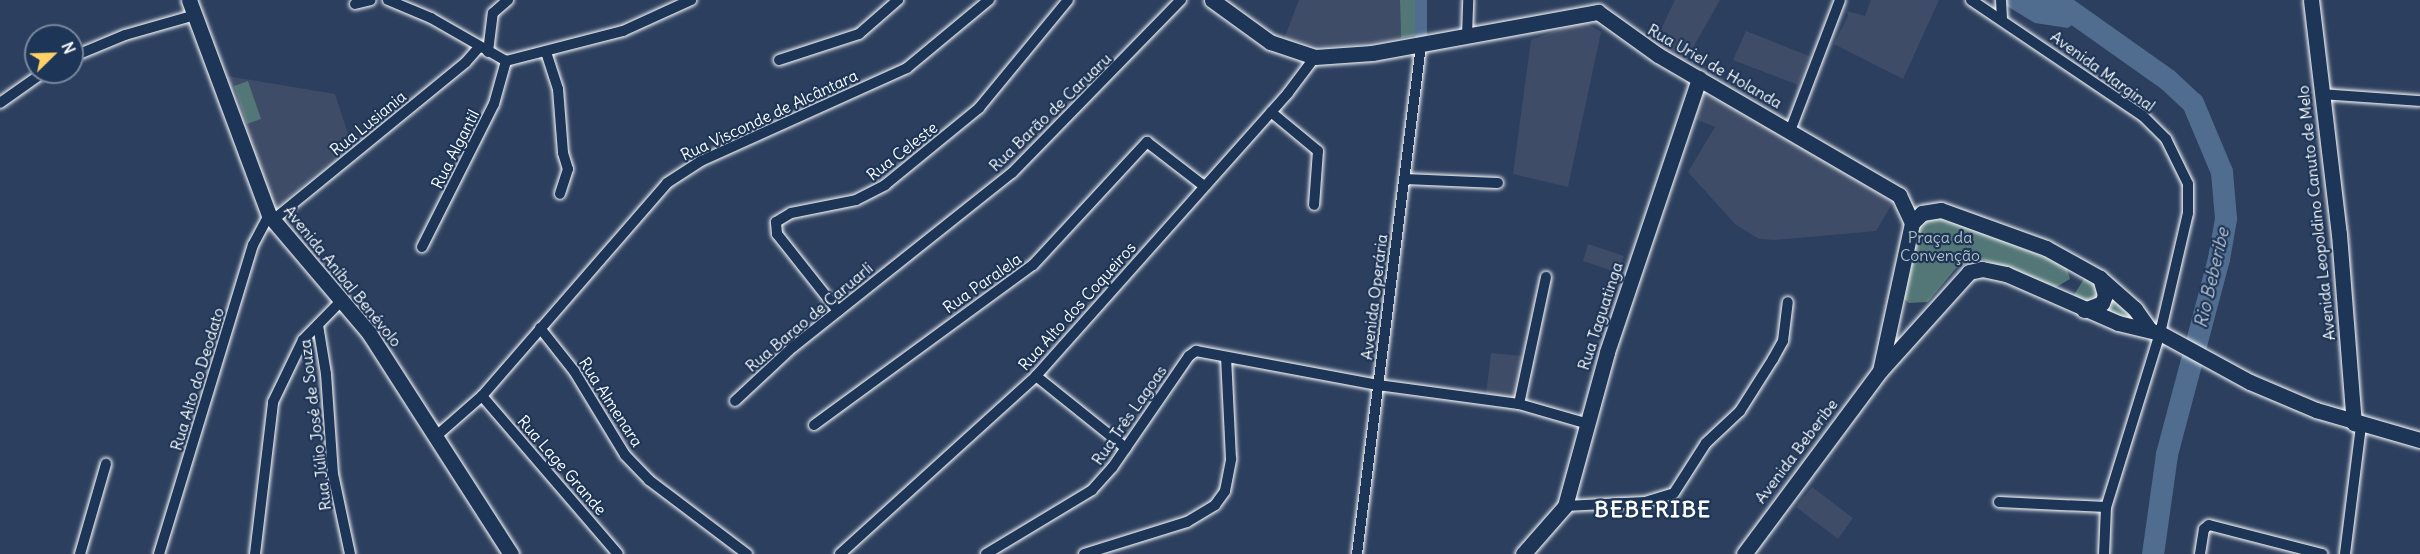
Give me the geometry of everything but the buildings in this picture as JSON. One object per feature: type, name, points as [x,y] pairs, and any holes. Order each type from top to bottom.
[{"type":"main road","name":"Avenida Aníbal Benévolo","points":[[189,0],[271,218],[369,333],[434,438],[511,554]]},
{"type":"main road","name":"Rua Uriel de Holanda","points":[[1212,0],[1270,42],[1315,57],[1421,45],[1598,6],[1631,38],[1891,188],[1908,208],[1912,223]]},
{"type":"main road","name":"Avenida Leopoldino Canuto de Melo","points":[[2311,0],[2339,234],[2358,424]]},
{"type":"main road","name":"Rua Taguatinga","points":[[1523,554],[1565,506],[1585,423],[1699,78]]},
{"type":"main road","points":[[1912,223],[1922,213],[1941,210],[2046,248],[2100,278],[2135,309],[2154,331]]},
{"type":"main road","name":"Avenida Beberibe","points":[[1880,371],[1912,223]]},
{"type":"main road","name":"Avenida Beberibe","points":[[1744,554],[1880,371],[1970,272],[1993,269],[2084,310]]},
{"type":"main road","points":[[2084,310],[2102,303],[2106,295],[2100,278]]},
{"type":"main road","points":[[1893,303],[1903,324],[1924,325]]},
{"type":"main road","points":[[2084,310],[2154,331],[2250,382],[2358,424],[2420,440]]},
{"type":"street","points":[[355,4],[371,0]]},
{"type":"street","points":[[388,0],[431,18],[506,61],[623,31],[691,0]]},
{"type":"street","points":[[483,49],[494,13],[508,0]]},
{"type":"street","points":[[779,60],[859,34],[898,0]]},
{"type":"street","name":"Rua Visconde de Alcântara","points":[[434,438],[482,396],[659,190],[680,173],[907,68],[989,0]]},
{"type":"street","name":"Rua Celeste","points":[[838,311],[777,234],[776,222],[791,213],[856,201],[885,185],[979,108],[1068,0]]},
{"type":"street","name":"Rua Barão de Caruaru","points":[[903,259],[1012,173],[1181,0]]},
{"type":"street","points":[[1467,36],[1468,0]]},
{"type":"street","name":"Avenida Marginal","points":[[1971,0],[2001,8],[2143,116],[2166,139],[2185,170],[2188,213],[2106,507],[2104,554]]},
{"type":"street","points":[[1790,131],[1840,1]]},
{"type":"street","points":[[84,52],[117,38],[195,15]]},
{"type":"street","name":"Avenida Operária","points":[[1357,552],[1421,45]]},
{"type":"street","name":"Rua Lusiania","points":[[271,218],[483,49]]},
{"type":"street","points":[[546,52],[558,89],[563,153],[568,169],[560,194]]},
{"type":"street","name":"Rua Alto dos Coqueiros","points":[[840,554],[1036,376],[1271,112],[1315,57]]},
{"type":"street","name":"Rua Algantil","points":[[422,247],[494,104],[506,61]]},
{"type":"street","points":[[0,103],[27,84]]},
{"type":"street","points":[[2322,94],[2420,101]]},
{"type":"street","points":[[1271,112],[1318,151],[1314,205]]},
{"type":"street","name":"Rua Paralela","points":[[814,426],[1008,280],[1033,265],[1147,142],[1204,186]]},
{"type":"street","points":[[1404,179],[1498,183]]},
{"type":"street","name":"Rua Alto do Deodato","points":[[159,554],[253,245],[271,218]]},
{"type":"street","name":"Rua Barao de Caruarli","points":[[735,400],[838,311],[903,259]]},
{"type":"street","points":[[1520,404],[1546,277]]},
{"type":"street","name":"Rua Júlio José de Souza","points":[[341,301],[318,325],[326,374],[333,474],[350,554]]},
{"type":"street","points":[[1565,506],[1645,502],[1674,493],[1706,443],[1740,411],[1773,360],[1783,341],[1788,302]]},
{"type":"street","points":[[255,554],[273,402],[294,355],[318,325]]},
{"type":"street","name":"Rua Almenara","points":[[540,328],[573,371],[625,455],[649,480],[747,554]]},
{"type":"street","name":"Rua Três Lagoas","points":[[987,554],[1029,525],[1081,498],[1126,448],[1191,353],[1202,352],[1226,357]]},
{"type":"street","points":[[1084,554],[1187,522],[1215,505],[1225,491],[1231,459],[1226,357],[1378,385],[1520,404],[1585,423]]},
{"type":"street","points":[[1036,376],[1126,448]]},
{"type":"street","name":"Rua Lage Grande","points":[[482,396],[618,554]]},
{"type":"street","points":[[2345,554],[2358,424]]},
{"type":"street","points":[[80,554],[106,464]]},
{"type":"street","points":[[1999,502],[2106,507]]},
{"type":"street","points":[[2200,554],[2205,526],[2216,526],[2322,554]]},
{"type":"street","points":[[1347,554],[1357,552]]},
{"type":"shaded area","points":[[1299,0],[1400,0],[1401,38],[1348,46],[1319,46],[1284,39]]},
{"type":"shaded area","points":[[1675,0],[1720,0],[1685,62],[1654,44]]},
{"type":"shaded area","points":[[1871,0],[1939,0],[1903,79],[1834,44],[1848,16],[1847,11],[1865,16]]},
{"type":"shaded area","points":[[1997,0],[2045,0],[2073,24],[2068,28],[2035,23]]},
{"type":"shaded area","points":[[1583,21],[1601,32],[1568,187],[1513,174],[1531,40]]},
{"type":"shaded area","points":[[1746,31],[1809,56],[1798,85],[1733,60]]},
{"type":"shaded area","points":[[227,76],[335,94],[351,143],[274,210]]},
{"type":"shaded area","points":[[1701,94],[1726,103],[1893,202],[1876,231],[1775,240],[1759,239],[1736,225],[1688,172],[1715,127],[1693,118]]},
{"type":"shaded area","points":[[1588,244],[1624,256],[1619,273],[1583,261]]},
{"type":"shaded area","points":[[1491,353],[1523,356],[1516,401],[1486,395]]},
{"type":"shaded area","points":[[1812,487],[1853,518],[1838,539],[1796,507]]},
{"type":"green space","points":[[1400,0],[1424,0],[1423,34],[1401,38]]},
{"type":"green space","points":[[248,81],[261,119],[247,124],[234,86]]},
{"type":"green space","name":"Praça da Convenção","points":[[1941,217],[2066,265],[2070,279],[2056,287],[1981,259],[1956,268],[1928,302],[1909,303],[1903,298],[1917,228],[1929,219]]},
{"type":"green space","points":[[2087,274],[2134,320],[2135,321],[2072,298]]},
{"type":"waterway","points":[[1421,0],[1421,34]]},
{"type":"waterway","name":"Rio Beberibe","points":[[2055,0],[2168,80],[2193,103],[2222,172],[2226,219],[2219,259],[2167,455],[2153,554]]},
{"type":"district","name":"BEBERIBE","points":[[1653,510]]}]
